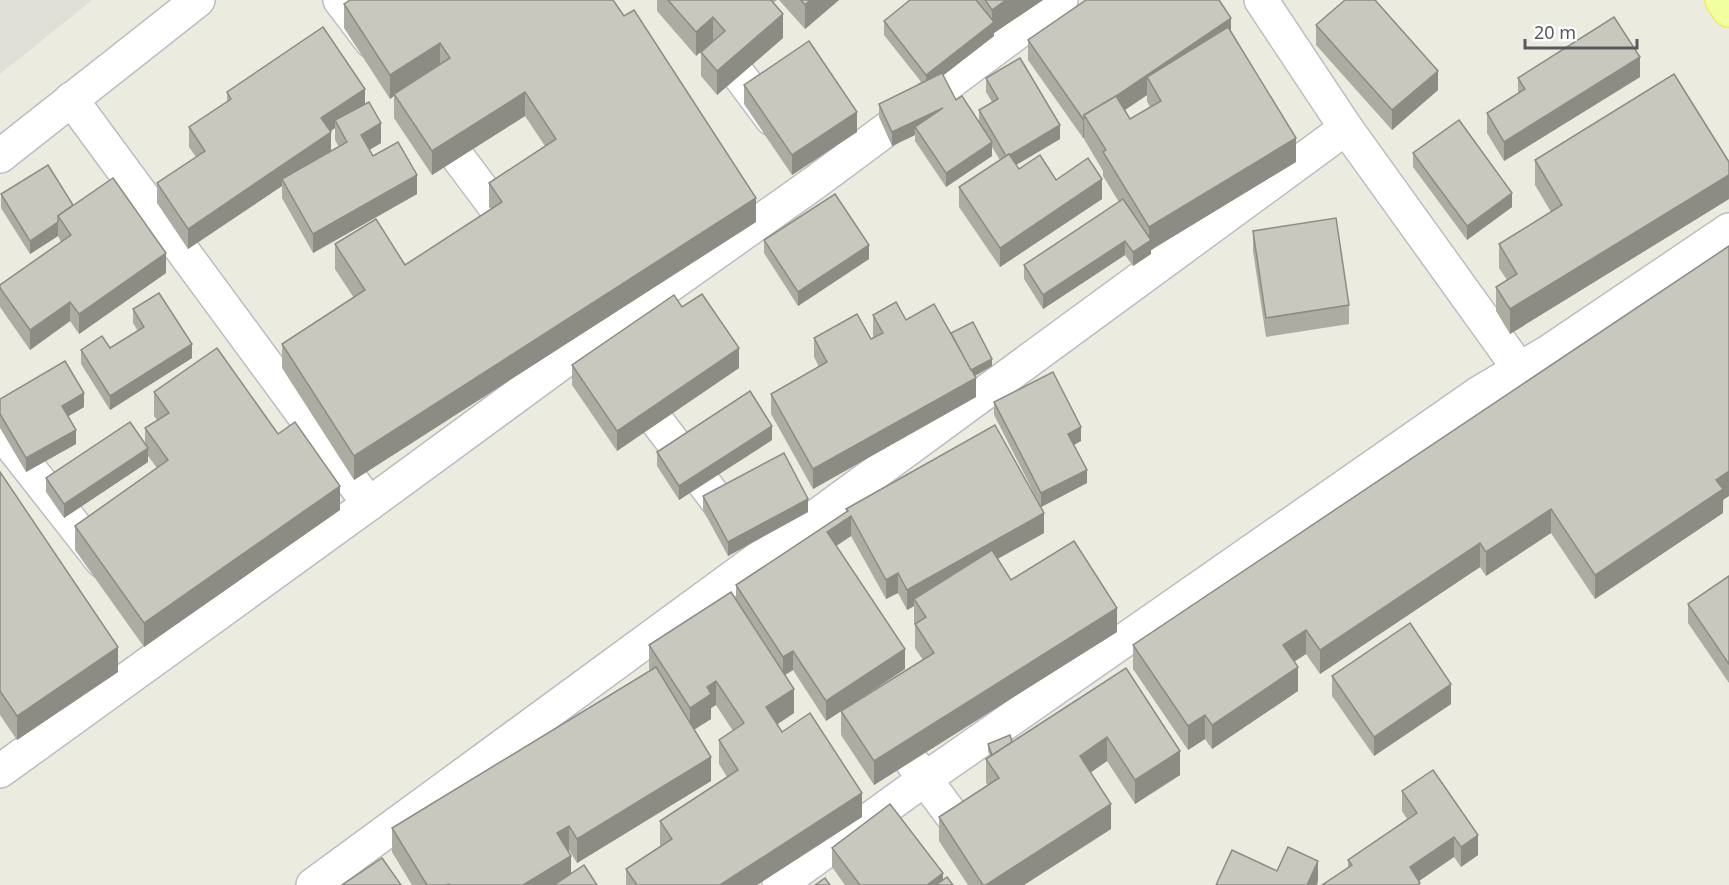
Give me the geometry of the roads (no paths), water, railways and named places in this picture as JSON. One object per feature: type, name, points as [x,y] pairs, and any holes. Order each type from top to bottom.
[{"type":"main road","points":[[1722,0],[1729,10]]},
{"type":"street","points":[[0,156],[198,0]]},
{"type":"street","points":[[340,0],[390,66]]},
{"type":"street","points":[[683,0],[803,162]]},
{"type":"street","points":[[0,771],[163,639],[369,504],[599,346],[803,162],[1061,0]]},
{"type":"street","points":[[1261,0],[1346,128],[1520,370]]},
{"type":"street","points":[[71,99],[369,504]]},
{"type":"street","points":[[418,104],[537,264]]},
{"type":"street","points":[[313,885],[768,568],[1346,128]]},
{"type":"street","points":[[779,885],[925,779],[1479,393],[1520,370],[1729,230]]},
{"type":"street","points":[[599,346],[768,568]]},
{"type":"street","points":[[2,436],[119,584]]},
{"type":"street","points":[[897,741],[1004,885]]}]
